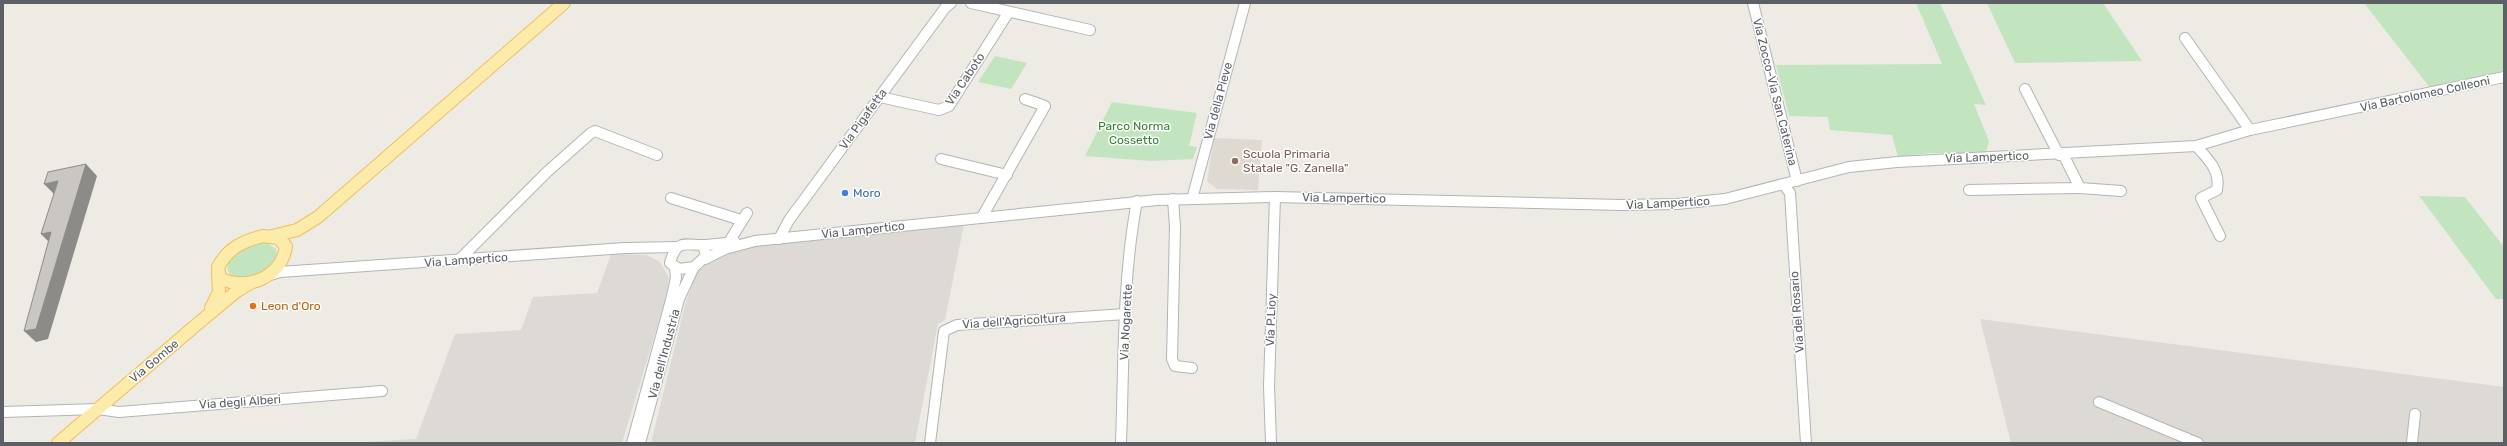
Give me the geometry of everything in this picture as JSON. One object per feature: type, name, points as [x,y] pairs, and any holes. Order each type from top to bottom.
[{"type":"main road","points":[[217,273],[225,282],[232,284],[252,282],[266,276],[285,255],[290,245],[318,217],[562,4]]},
{"type":"main road","points":[[202,320],[216,303],[219,294],[217,273],[220,260],[234,247],[253,238],[272,236],[297,230],[318,217]]},
{"type":"main road","points":[[272,236],[283,242],[285,255]]},
{"type":"main road","name":"Via Gombe","points":[[58,443],[202,320],[237,291],[252,282]]},
{"type":"street","name":"Via Pigafetta","points":[[779,239],[789,220],[945,8],[951,3]]},
{"type":"street","points":[[971,3],[1008,13],[1090,30]]},
{"type":"street","name":"Via della Pieve","points":[[1192,199],[1245,3]]},
{"type":"street","name":"Via Zocco-Via San Caterina","points":[[1753,3],[1770,79],[1798,180]]},
{"type":"street","name":"Via Caboto","points":[[880,96],[939,110],[944,109],[953,100],[1008,13]]},
{"type":"street","points":[[2185,38],[2250,130]]},
{"type":"street","name":"Via Bartolomeo Colleoni","points":[[2346,111],[2504,77]]},
{"type":"street","points":[[2025,89],[2080,188]]},
{"type":"street","points":[[982,217],[1046,106],[1025,99]]},
{"type":"street","name":"Via Lampertico","points":[[266,276],[295,272],[459,260],[638,248],[677,247],[689,242],[703,245],[729,242],[744,243],[1137,201],[1173,199],[1275,197],[1622,205],[1677,204],[1725,199],[1849,167],[1897,162],[2196,146],[2250,130],[2346,111]]},
{"type":"street","points":[[459,260],[547,172],[590,132],[595,131],[657,155]]},
{"type":"street","points":[[2196,146],[2215,167],[2217,172],[2219,183],[2217,190],[2206,194],[2201,198],[2220,236]]},
{"type":"street","points":[[941,159],[1007,175]]},
{"type":"street","name":"Via del Rosario","points":[[1783,184],[1790,193],[1806,443]]},
{"type":"street","points":[[1969,190],[2080,188],[2121,191]]},
{"type":"street","name":"Via P.Lioy","points":[[1271,443],[1269,386],[1275,197]]},
{"type":"street","points":[[671,198],[744,216],[729,242]]},
{"type":"street","points":[[1173,199],[1175,227],[1172,359],[1175,366],[1192,368]]},
{"type":"street","name":"Via Nogarette","points":[[1121,443],[1126,314],[1133,222],[1137,201]]},
{"type":"street","name":"Via Lampertico","points":[[638,248],[663,254],[672,264],[684,270],[694,267],[705,259],[744,243]]},
{"type":"street","points":[[703,245],[706,250],[705,259]]},
{"type":"street","points":[[672,264],[677,247]]},
{"type":"street","points":[[285,255],[284,265],[295,272]]},
{"type":"street","name":"Via dell'Industria","points":[[632,443],[676,278],[672,264]]},
{"type":"street","name":"Via dell'Industria","points":[[640,443],[679,299],[694,267]]},
{"type":"street","name":"Via dell'Agricoltura","points":[[930,443],[944,331],[956,325],[1126,314]]},
{"type":"street","name":"Via degli Alberi","points":[[3,412],[98,409],[119,412],[382,391]]},
{"type":"street","points":[[2099,402],[2198,443]]},
{"type":"street","points":[[2412,443],[2415,414]]},
{"type":"shaded area","name":"Scuola Primaria Statale \"G. Zanella\"","points":[[1214,138],[1262,140],[1258,190],[1217,189],[1207,181]]},
{"type":"shaded area","points":[[964,224],[945,320],[938,324],[915,443],[651,443],[686,301],[697,272],[721,253],[746,246]]},
{"type":"shaded area","points":[[611,254],[647,255],[660,262],[669,278],[665,301],[622,443],[341,443],[416,439],[455,334],[521,330],[533,297],[597,293]]},
{"type":"shaded area","points":[[1980,319],[2504,387],[2504,443],[2011,443]]},
{"type":"green space","points":[[1916,3],[1940,3],[1986,105],[1974,104],[1989,141],[1986,153],[1930,153],[1898,157],[1892,135],[1830,130],[1828,117],[1789,116],[1776,65],[1942,64]]},
{"type":"green space","points":[[1987,3],[2103,3],[2142,61],[2015,63]]},
{"type":"green space","points":[[2364,3],[2504,3],[2504,74],[2431,89]]},
{"type":"green space","points":[[995,56],[1027,63],[1011,89],[978,82]]},
{"type":"green space","name":"Parco Norma Cossetto","points":[[1112,102],[1197,113],[1189,146],[1197,147],[1193,159],[1151,161],[1085,156]]},
{"type":"green space","points":[[2417,193],[2420,196],[2465,197],[2504,247],[2504,299],[2496,299]]},
{"type":"green space","points":[[260,243],[267,243],[276,249],[276,257],[267,269],[252,276],[243,277],[229,273],[229,261],[232,256],[242,249]]},
{"type":"building","points":[[86,164],[36,329],[24,331],[51,232],[41,234],[58,181],[44,184],[48,172]]},
{"type":"place","name":"Scuola Primaria Statale \"G. Zanella\"","points":[[1235,161]]},
{"type":"place","name":"Moro","points":[[845,193]]},
{"type":"place","name":"Leon d'Oro","points":[[253,306]]}]
